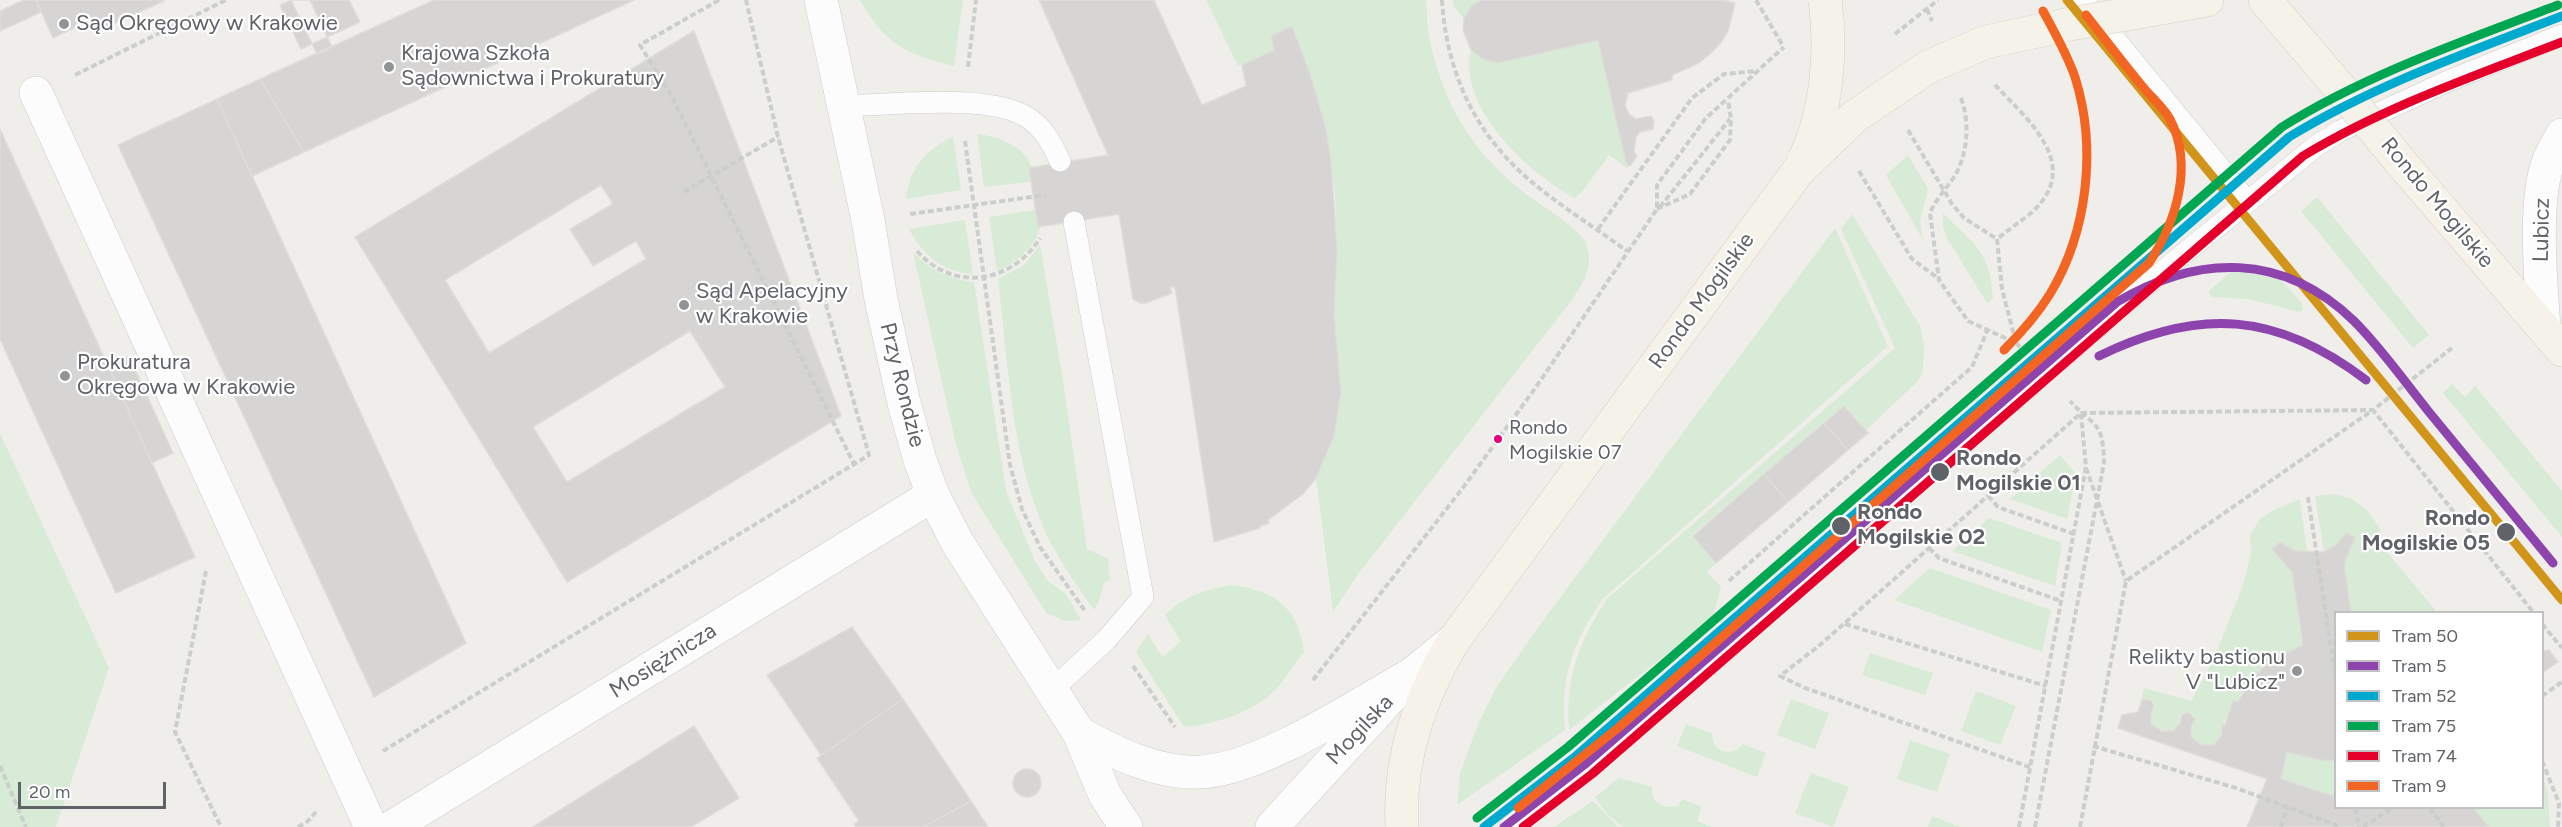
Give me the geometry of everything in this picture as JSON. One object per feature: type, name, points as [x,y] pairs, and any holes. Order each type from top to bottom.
[{"type":"main road","points":[[1798,171],[1815,130],[1825,81],[1828,43],[1825,0]]},
{"type":"main road","name":"Rondo Mogilskie","points":[[1402,827],[1403,782],[1410,738],[1418,712],[1436,670],[1454,639],[1798,171],[1854,117],[1928,67],[1986,42],[2070,24],[2207,0]]},
{"type":"main road","name":"Rondo Mogilskie","points":[[2265,0],[2553,339]]},
{"type":"street","name":"Przy Rondzie","points":[[821,0],[868,220],[881,299],[904,403],[920,460],[933,495],[957,542],[1079,733],[1105,795],[1126,827]]},
{"type":"street","points":[[36,93],[371,827]]},
{"type":"street","name":"Lubicz","points":[[2553,339],[2540,244],[2542,192],[2548,162],[2562,135]]},
{"type":"street","name":"Mosiężnicza","points":[[392,827],[933,495]]},
{"type":"street","name":"Mogilska","points":[[1272,827],[1412,674],[1454,639]]},
{"type":"street","name":"Przy Rondzie","points":[[1079,733],[1106,749],[1135,761],[1180,771],[1199,773],[1218,770],[1244,763],[1290,742],[1412,674]]},
{"type":"lane","points":[[2083,0],[2247,201]]},
{"type":"lane","points":[[1510,827],[1604,752],[2247,201],[2316,146],[2340,131],[2446,82],[2562,35]]},
{"type":"lane","points":[[844,106],[965,103],[1012,110],[1030,119],[1042,130],[1060,161]]},
{"type":"lane","points":[[1052,690],[1107,639],[1143,597],[1074,222]]},
{"type":"path","points":[[36,93],[226,0]]},
{"type":"path","points":[[719,0],[640,45],[672,97],[854,464]]},
{"type":"path","points":[[379,753],[869,455],[778,137],[746,0]]},
{"type":"path","points":[[967,72],[976,0]]},
{"type":"path","points":[[1442,0],[1443,25],[1459,82],[1470,106],[1492,140],[1517,168],[1627,251]]},
{"type":"path","points":[[1890,38],[1938,0]]},
{"type":"path","points":[[1927,9],[1935,30]]},
{"type":"path","points":[[1657,209],[1657,185],[1706,118],[1784,47]]},
{"type":"path","points":[[1598,229],[1692,98],[1724,74],[1758,71]]},
{"type":"path","points":[[1989,79],[2041,136],[2051,153],[2052,162],[2051,180],[2044,198],[2032,212],[1997,239]]},
{"type":"path","points":[[1959,92],[1966,122],[1966,141],[1962,160],[1930,213],[1940,280],[1968,321],[2016,343],[2002,289],[1997,239]]},
{"type":"path","points":[[1657,209],[1690,194],[1730,140],[1731,119],[1728,100]]},
{"type":"path","points":[[1306,689],[1469,480],[1536,387],[1657,209],[1731,119]]},
{"type":"path","points":[[684,192],[778,137]]},
{"type":"path","points":[[964,139],[1010,465],[1022,509],[1040,547],[1057,574],[1107,639],[1134,668],[1179,733]]},
{"type":"path","points":[[1943,190],[1964,218],[1997,239]]},
{"type":"path","points":[[868,220],[1030,197]]},
{"type":"path","points":[[914,247],[931,263],[949,273],[964,278],[985,278],[1006,270],[1027,256],[1041,234]]},
{"type":"path","points":[[1729,581],[1972,367],[1987,331]]},
{"type":"path","points":[[2126,581],[2373,410],[2452,348]]},
{"type":"path","points":[[2030,767],[1805,688],[1780,676],[1844,624],[2081,413],[2373,410]]},
{"type":"path","points":[[2373,410],[2532,611]]},
{"type":"path","points":[[2019,827],[2086,467],[2081,413]]},
{"type":"path","points":[[2035,827],[2104,463],[2102,434],[2094,422],[2081,413]]},
{"type":"path","points":[[2080,827],[2093,746],[2126,581],[2086,467]]},
{"type":"path","points":[[1988,496],[1998,507],[2074,534]]},
{"type":"path","points":[[2308,497],[2334,667]]},
{"type":"path","points":[[1929,548],[1939,558],[2061,601]]},
{"type":"path","points":[[207,565],[176,732],[221,827]]},
{"type":"path","points":[[1844,624],[2046,686]]},
{"type":"path","points":[[2544,626],[2562,648]]},
{"type":"path","points":[[2544,695],[2562,682]]},
{"type":"path","points":[[2093,746],[2236,788],[2341,827]]},
{"type":"path","points":[[0,766],[26,827]]},
{"type":"path","points":[[2544,766],[2559,803],[2558,827]]},
{"type":"path","points":[[2281,827],[2287,807]]},
{"type":"path","points":[[2355,809],[2358,827]]},
{"type":"path","points":[[2363,827],[2389,809]]},
{"type":"path","points":[[2431,809],[2444,827]]},
{"type":"green space","points":[[860,0],[963,0],[954,66],[923,57],[898,45],[878,27]]},
{"type":"green space","points":[[1206,0],[1426,0],[1429,36],[1436,64],[1443,86],[1463,126],[1475,144],[1506,177],[1577,232],[1587,246],[1589,254],[1585,277],[1573,298],[1359,573],[1333,612],[1316,478],[1334,436],[1341,386],[1334,315],[1337,250],[1335,192],[1326,129],[1310,74],[1292,26],[1272,36],[1274,50],[1238,66]]},
{"type":"green space","points":[[1453,0],[1481,0],[1471,6],[1464,19],[1453,5]]},
{"type":"green space","points":[[1598,40],[1630,166],[1627,168],[1609,155],[1575,198],[1537,173],[1500,136],[1486,116],[1475,94],[1470,72],[1471,50],[1483,59],[1499,63]]},
{"type":"green space","points":[[977,134],[1007,142],[1023,153],[1033,170],[1035,181],[984,187]]},
{"type":"green space","points":[[953,137],[961,190],[906,199],[911,178],[920,161],[943,142]]},
{"type":"green space","points":[[1908,155],[1928,189],[1920,221],[1923,240],[1886,175]]},
{"type":"green space","points":[[2317,197],[2429,335],[2413,348],[2301,211]]},
{"type":"green space","points":[[1042,209],[1040,229],[1030,247],[1015,261],[997,271],[989,217]]},
{"type":"green space","points":[[1943,213],[1972,241],[1984,259],[1993,299],[1987,303],[1947,238],[1943,228]]},
{"type":"green space","points":[[1852,214],[1920,326],[1924,345],[1923,370],[1918,381],[1866,430],[1844,405],[1692,535],[1716,563],[1707,572],[1721,587],[1713,618],[1569,730],[1569,693],[1576,660],[1589,629],[1608,598],[1895,348],[1841,229]]},
{"type":"green space","points":[[965,220],[973,274],[952,270],[935,261],[927,255],[909,229]]},
{"type":"green space","points":[[1835,228],[1888,346],[1603,599],[1576,645],[1571,661],[1565,694],[1565,730],[1457,805],[1460,774],[1478,724],[1497,686]]},
{"type":"green space","points":[[1040,245],[1063,380],[1087,549],[1108,559],[1110,580],[1104,582],[1100,599],[1094,610],[1060,559],[1041,521],[1030,489],[1014,419],[998,279],[1024,265]]},
{"type":"green space","points":[[913,252],[940,273],[974,282],[1006,491],[1035,561],[1048,581],[1066,594],[1081,620],[1065,621],[1046,613],[971,492],[956,445]]},
{"type":"green space","points":[[2234,269],[2275,274],[2301,302],[2303,310],[2299,312],[2249,299],[2212,297],[2209,294],[2210,290]]},
{"type":"green space","points":[[2452,384],[2465,397],[2475,386],[2562,491],[2562,537],[2443,393]]},
{"type":"green space","points":[[0,433],[109,668],[56,827],[0,827]]},
{"type":"green space","points":[[2060,455],[2076,474],[2067,519],[2010,499]]},
{"type":"green space","points":[[2336,494],[2354,500],[2367,510],[2379,527],[2386,551],[2436,611],[2351,611],[2344,564],[2355,537],[2346,533],[2338,543],[2324,552],[2315,496]]},
{"type":"green space","points":[[2300,499],[2307,552],[2295,551],[2280,541],[2272,549],[2292,572],[2302,645],[2269,663],[2250,682],[2237,702],[2233,701],[2222,725],[2221,734],[2214,745],[2202,744],[2191,737],[2191,727],[2195,719],[2190,713],[2181,713],[2174,729],[2166,730],[2151,724],[2151,713],[2155,705],[2150,699],[2141,701],[2144,688],[2191,701],[2212,663],[2243,585],[2251,553],[2250,536],[2259,520],[2270,512]]},
{"type":"green space","points":[[1989,518],[2062,543],[2055,586],[1952,551]]},
{"type":"green space","points":[[1930,568],[2051,610],[2042,652],[1894,600]]},
{"type":"green space","points":[[1231,585],[1259,591],[1290,612],[1301,636],[1304,652],[1279,686],[1255,705],[1220,720],[1184,727],[1136,652],[1148,634],[1162,657],[1181,642],[1165,615],[1172,608],[1195,595]]},
{"type":"green space","points":[[1870,653],[1933,673],[1925,695],[1862,675]]},
{"type":"green space","points":[[1976,691],[2016,706],[2000,745],[1961,731]]},
{"type":"green space","points":[[1791,699],[1829,713],[1815,749],[1777,735]]},
{"type":"green space","points":[[1686,724],[1712,733],[1715,745],[1723,751],[1733,751],[1743,744],[1766,753],[1757,777],[1677,746]]},
{"type":"green space","points":[[1910,740],[1950,754],[1937,792],[1897,779]]},
{"type":"green space","points":[[2287,752],[2334,761],[2334,797],[2281,779]]},
{"type":"green space","points":[[1811,773],[1849,787],[1833,827],[1795,813]]},
{"type":"green space","points":[[1619,778],[1652,787],[1654,798],[1663,806],[1678,806],[1682,799],[1702,807],[1697,821],[1712,827],[1623,827],[1607,814],[1595,797]]},
{"type":"green space","points":[[2544,781],[2548,795],[2550,827],[2490,827],[2476,809],[2544,809]]},
{"type":"green space","points":[[1593,801],[1618,827],[1554,827]]},
{"type":"green space","points":[[1932,816],[1960,827],[1928,827]]},
{"type":"building","points":[[24,0],[36,0],[41,12],[0,31],[0,11]]},
{"type":"building","name":"Sąd Okręgowy w Krakowie","points":[[36,0],[164,1],[99,30],[94,18],[53,38]]},
{"type":"building","points":[[291,0],[310,0],[332,47],[317,54]]},
{"type":"building","points":[[292,0],[349,0],[360,22],[301,49],[280,5]]},
{"type":"building","name":"Krajowa Szkoła Sądownictwa i Prokuratury","points":[[434,0],[634,0],[304,152],[260,79]]},
{"type":"building","points":[[1039,0],[1154,0],[1202,105],[1246,86],[1242,65],[1274,50],[1271,36],[1292,26],[1310,74],[1326,129],[1331,162],[1337,250],[1334,315],[1341,393],[1334,436],[1316,478],[1303,494],[1260,528],[1214,542],[1175,287],[1170,287],[1172,293],[1146,303],[1133,299],[1119,214],[1038,227],[1029,168],[1108,155]]},
{"type":"building","points":[[1481,0],[1723,0],[1735,3],[1728,31],[1710,54],[1699,63],[1672,75],[1672,80],[1628,93],[1625,105],[1629,115],[1636,119],[1651,116],[1654,121],[1653,129],[1640,132],[1636,137],[1634,152],[1637,156],[1630,166],[1626,163],[1598,40],[1498,63],[1483,59],[1471,50],[1463,30],[1464,19],[1471,6]]},
{"type":"building","name":"Sąd Apelacyjny w Krakowie","points":[[694,31],[841,416],[567,582],[355,237]],"holes":[[[601,185],[613,204],[570,229],[593,266],[636,241],[646,259],[489,353],[445,280]],[[690,331],[725,387],[567,482],[533,427]]]},
{"type":"building","points":[[260,79],[304,152],[252,176],[217,99]]},
{"type":"building","points":[[217,99],[466,643],[374,697],[118,145]]},
{"type":"building","name":"Prokuratura Okręgowa w Krakowie","points":[[0,129],[195,557],[116,593],[0,339]]},
{"type":"building","points":[[129,356],[173,453],[152,463],[108,366]]},
{"type":"building","points":[[1844,406],[1868,433],[1848,450],[1824,423]]},
{"type":"building","points":[[1824,423],[1848,450],[1788,502],[1764,474]]},
{"type":"building","points":[[1764,474],[1788,502],[1716,563],[1693,536]]},
{"type":"building","name":"Relikty bastionu V \"Lubicz\"","points":[[2346,533],[2355,537],[2344,564],[2351,611],[2334,611],[2334,761],[2287,752],[2281,779],[2334,796],[2334,809],[2475,809],[2489,827],[2247,827],[2267,779],[2118,728],[2122,715],[2138,712],[2142,700],[2150,700],[2154,705],[2151,724],[2162,731],[2173,731],[2180,723],[2182,714],[2189,713],[2195,719],[2191,727],[2191,737],[2202,745],[2214,745],[2222,734],[2222,725],[2225,725],[2233,701],[2238,702],[2250,681],[2269,662],[2303,645],[2292,572],[2272,549],[2280,542],[2295,551],[2324,552],[2338,543]]},
{"type":"building","points":[[852,627],[903,699],[821,755],[767,675]]},
{"type":"building","points":[[2549,650],[2558,662],[2544,672],[2544,651]]},
{"type":"building","points":[[903,699],[971,801],[923,827],[856,827],[854,824],[859,821],[817,758]]},
{"type":"building","points":[[694,726],[739,798],[691,827],[533,827]]},
{"type":"building","points":[[1027,769],[1037,773],[1041,783],[1037,793],[1027,797],[1017,793],[1013,783],[1017,773]]},
{"type":"building","points":[[971,801],[988,827],[923,827]]},
{"type":"tram line","name":"50","points":[[2067,0],[2562,600]]},
{"type":"tram line","name":"75","points":[[1477,818],[1568,747],[2282,127],[2314,108],[2382,75],[2452,45],[2558,5]]},
{"type":"tram line","name":"9","points":[[2004,350],[2040,309],[2063,269],[2073,243],[2085,188],[2087,160],[2082,104],[2072,68],[2043,11]]},
{"type":"tram line","name":"9","points":[[1518,808],[1618,728],[2149,263],[2167,230],[2179,193],[2181,156],[2177,137],[2170,119],[2086,15]]},
{"type":"tram line","name":"52","points":[[1484,827],[1576,756],[2289,137],[2321,118],[2388,85],[2562,16]]},
{"type":"tram line","name":"74","points":[[1523,827],[1592,774],[2303,156],[2397,107],[2562,42]]},
{"type":"tram line","name":"5","points":[[1504,827],[1584,765],[2117,302],[2148,286],[2178,275],[2209,269],[2239,268],[2269,272],[2298,282],[2327,298],[2354,321],[2393,365],[2553,563]]},
{"type":"tram line","name":"5","points":[[2099,356],[2136,340],[2170,330],[2204,324],[2237,324],[2269,330],[2301,341],[2333,357],[2366,380]]},
{"type":"place","name":"Sąd Okręgowy w Krakowie","points":[[64,24]]},
{"type":"place","name":"Krajowa Szkoła Sądownictwa i Prokuratury","points":[[389,67]]},
{"type":"place","name":"Sąd Apelacyjny w Krakowie","points":[[684,305]]},
{"type":"place","name":"Prokuratura Okręgowa w Krakowie","points":[[65,376]]},
{"type":"place","name":"Rondo Mogilskie 07","points":[[1498,439]]},
{"type":"place","name":"Rondo Mogilskie 01","points":[[1940,472]]},
{"type":"place","name":"Rondo Mogilskie 02","points":[[1841,526]]},
{"type":"place","name":"Rondo Mogilskie 05","points":[[2506,532]]},
{"type":"place","name":"Relikty bastionu V \"Lubicz\"","points":[[2297,671]]}]
